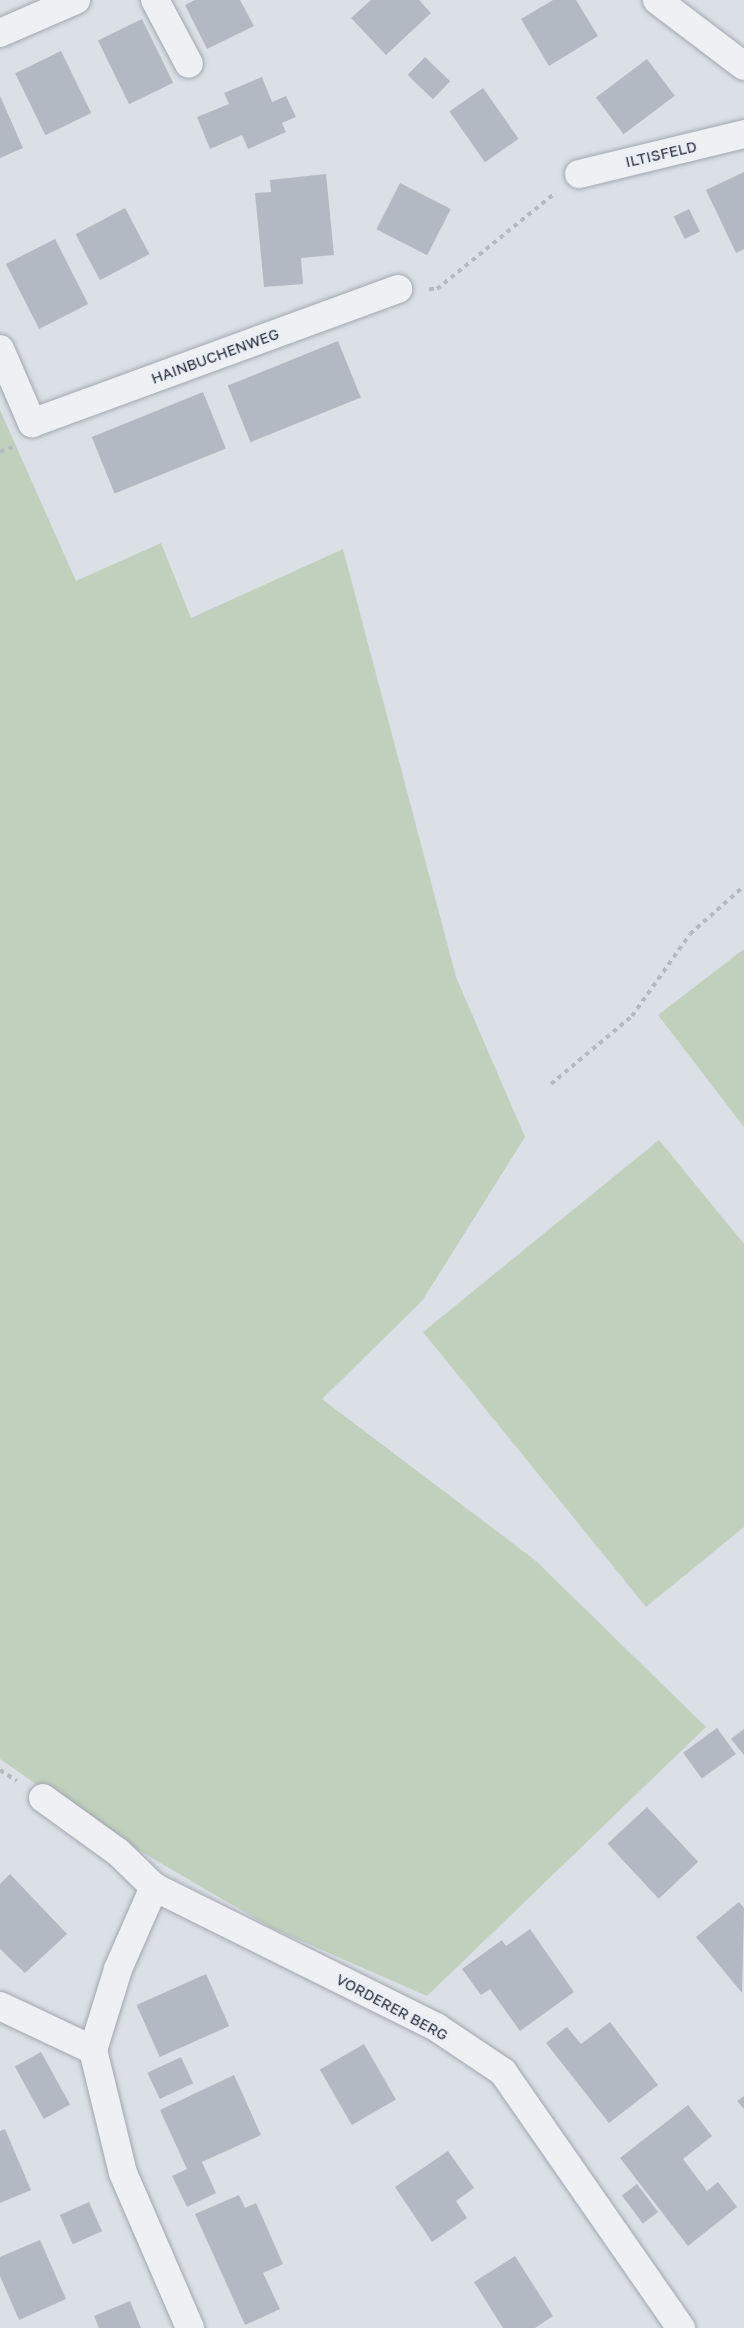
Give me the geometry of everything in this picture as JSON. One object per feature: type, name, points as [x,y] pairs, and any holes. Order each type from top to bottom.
[{"type":"street","points":[[0,33],[76,0]]},
{"type":"street","points":[[155,0],[189,64]]},
{"type":"street","points":[[657,0],[744,66]]},
{"type":"street","name":"ILTISFELD","points":[[579,174],[744,134]]},
{"type":"street","name":"HAINBUCHENWEG","points":[[0,349],[32,423],[398,289]]},
{"type":"street","name":"VORDERER BERG","points":[[43,1798],[118,1852],[154,1887],[436,2027],[503,2072],[681,2328]]},
{"type":"street","points":[[154,1887],[118,1969],[93,2050],[123,2173],[190,2328]]},
{"type":"street","points":[[0,2006],[93,2050]]},
{"type":"path","points":[[398,289],[437,289],[579,174]]},
{"type":"path","points":[[551,1083],[632,1016],[690,934],[744,886]]},
{"type":"green space","points":[[0,410],[76,581],[161,543],[191,618],[343,549],[456,977],[525,1137],[422,1301],[322,1399],[536,1561],[706,1727],[427,1996],[272,1928],[92,1823],[0,1759]]},
{"type":"green space","points":[[744,949],[744,1127],[658,1015]]},
{"type":"green space","points":[[659,1140],[744,1244],[744,1527],[646,1607],[423,1332]]},
{"type":"building","points":[[195,0],[240,0],[254,26],[207,49],[185,5]]},
{"type":"building","points":[[371,0],[419,0],[431,13],[386,55],[351,18]]},
{"type":"building","points":[[553,0],[576,0],[598,36],[549,66],[521,19]]},
{"type":"building","points":[[142,19],[173,83],[129,104],[98,40]]},
{"type":"building","points":[[61,51],[91,113],[45,135],[15,73]]},
{"type":"building","points":[[425,57],[450,81],[433,99],[408,75]]},
{"type":"building","points":[[647,59],[675,96],[624,134],[596,98]]},
{"type":"building","points":[[262,77],[272,102],[286,96],[296,117],[282,123],[286,132],[248,149],[242,135],[210,149],[197,117],[229,104],[224,93]]},
{"type":"building","points":[[483,88],[519,139],[485,162],[449,112]]},
{"type":"building","points":[[0,96],[23,148],[0,158]]},
{"type":"building","points":[[744,172],[744,249],[736,253],[706,190]]},
{"type":"building","points":[[326,174],[334,255],[301,258],[303,284],[264,287],[255,193],[271,192],[270,180]]},
{"type":"building","points":[[400,183],[451,209],[427,255],[376,229]]},
{"type":"building","points":[[125,208],[149,254],[100,280],[76,234]]},
{"type":"building","points":[[689,209],[700,231],[685,239],[674,216]]},
{"type":"building","points":[[55,239],[88,304],[39,329],[6,264]]},
{"type":"building","points":[[338,341],[361,398],[251,442],[228,386]]},
{"type":"building","points":[[203,392],[226,449],[115,494],[92,437]]},
{"type":"building","points":[[717,1728],[736,1754],[702,1779],[683,1753]]},
{"type":"building","points":[[744,1729],[744,1755],[731,1739]]},
{"type":"building","points":[[647,1807],[698,1862],[659,1899],[608,1844]]},
{"type":"building","points":[[10,1874],[67,1934],[25,1973],[0,1949],[0,1884]]},
{"type":"building","points":[[739,1902],[744,1908],[742,1993],[696,1937]]},
{"type":"building","points":[[530,1929],[574,1992],[520,2031],[490,1989],[481,1995],[462,1969],[502,1940],[506,1946]]},
{"type":"building","points":[[206,1974],[229,2026],[160,2057],[137,2005]]},
{"type":"building","points":[[610,2022],[658,2085],[609,2123],[546,2043],[567,2027],[581,2044]]},
{"type":"building","points":[[364,2044],[396,2099],[352,2125],[320,2070]]},
{"type":"building","points":[[41,2052],[70,2104],[44,2119],[15,2067]]},
{"type":"building","points":[[181,2057],[193,2083],[160,2099],[147,2073]]},
{"type":"building","points":[[234,2075],[261,2135],[202,2162],[216,2193],[187,2207],[172,2176],[187,2169],[160,2110]]},
{"type":"building","points":[[744,2096],[744,2109],[737,2101]]},
{"type":"building","points":[[688,2105],[712,2136],[683,2159],[707,2191],[718,2182],[737,2207],[688,2246],[620,2158]]},
{"type":"building","points":[[5,2129],[31,2190],[0,2203],[0,2131]]},
{"type":"building","points":[[448,2151],[474,2188],[456,2201],[467,2218],[432,2242],[395,2187]]},
{"type":"building","points":[[637,2184],[658,2212],[643,2223],[622,2195]]},
{"type":"building","points":[[239,2195],[245,2208],[256,2203],[283,2264],[263,2273],[280,2309],[245,2325],[195,2214]]},
{"type":"building","points":[[89,2202],[102,2231],[73,2244],[60,2215]]},
{"type":"building","points":[[40,2240],[66,2299],[19,2320],[0,2276],[0,2257]]},
{"type":"building","points":[[515,2256],[553,2316],[535,2328],[503,2328],[474,2282]]},
{"type":"building","points":[[130,2301],[141,2328],[99,2328],[94,2316]]}]
